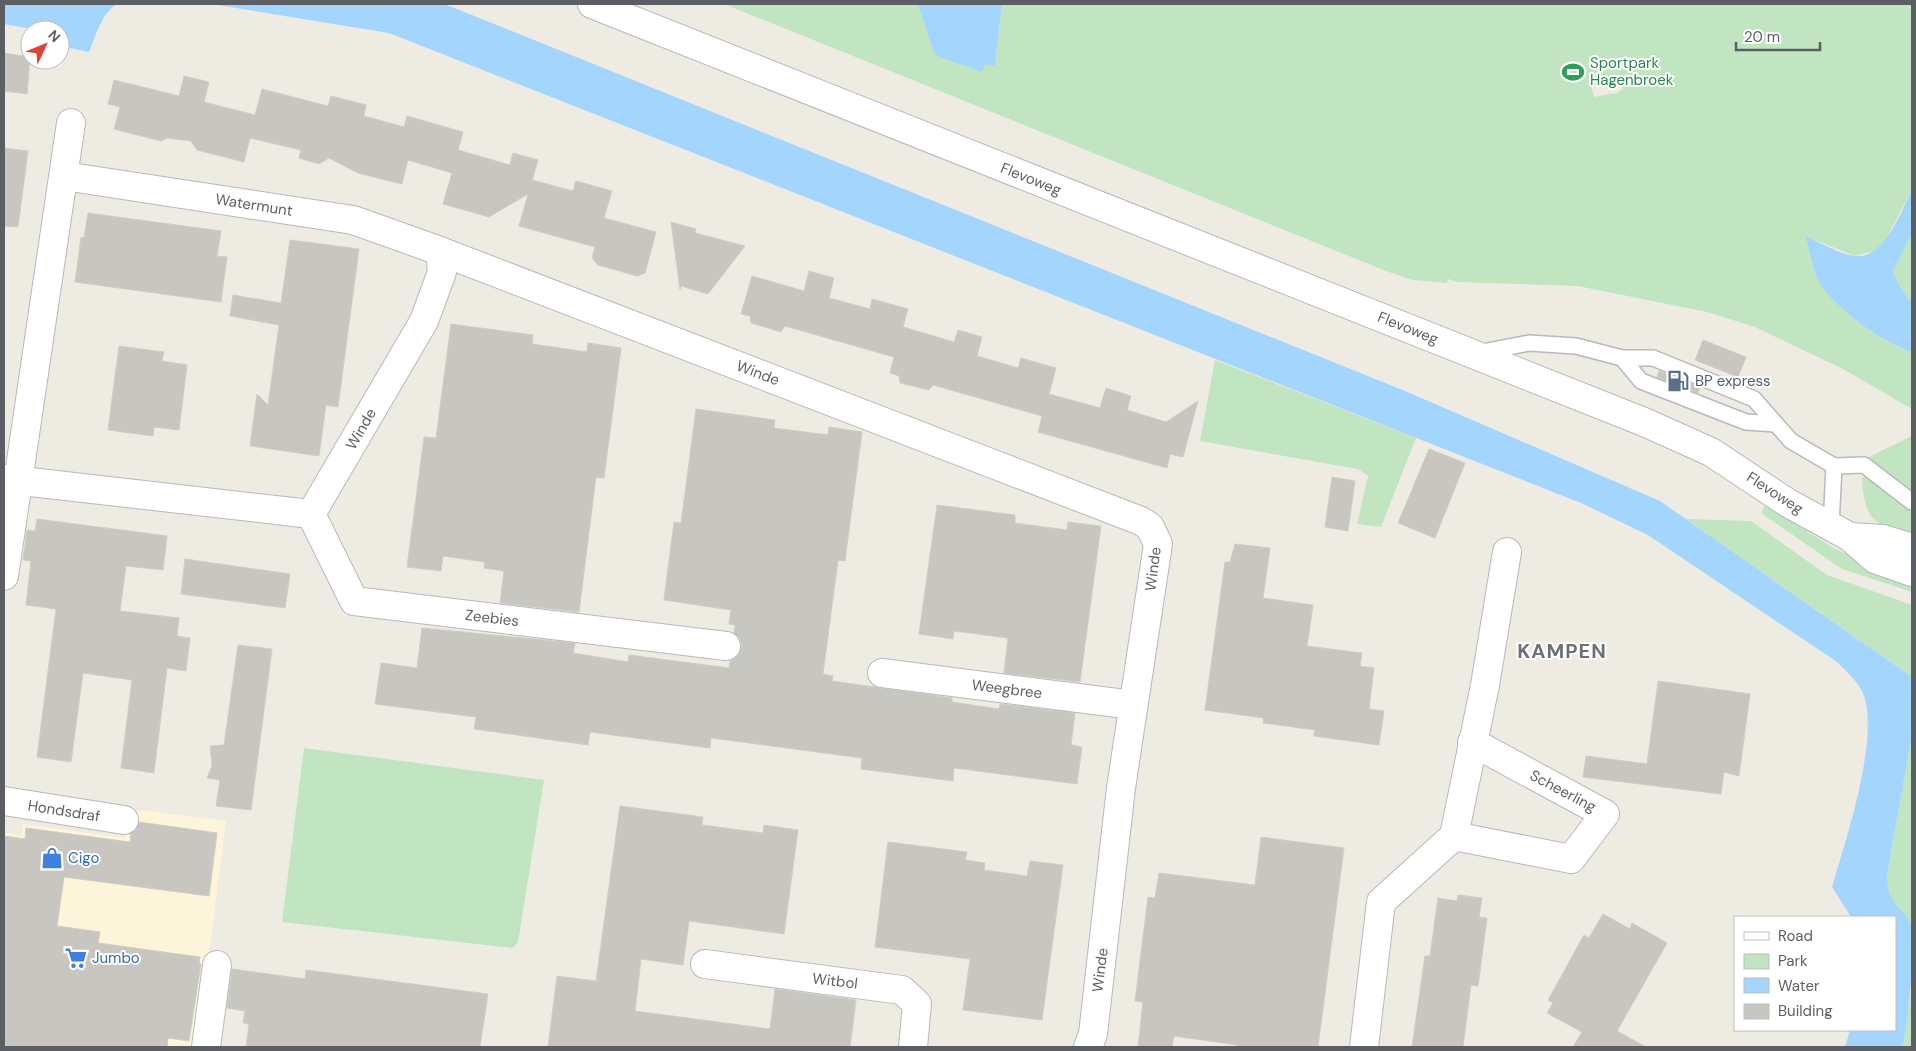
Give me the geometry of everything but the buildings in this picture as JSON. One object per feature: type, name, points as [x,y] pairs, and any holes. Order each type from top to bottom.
[{"type":"street","name":"Flevoweg","points":[[592,4],[1644,422],[1711,452],[1788,503],[1840,532],[1875,559],[1912,572]]},
{"type":"street","points":[[4,576],[10,480],[64,176],[71,123]]},
{"type":"street","name":"Watermunt","points":[[64,176],[353,220],[440,250]]},
{"type":"street","name":"Winde","points":[[311,514],[424,321],[442,272],[440,250],[1141,521],[1150,527],[1158,544],[1120,788],[1092,1034],[1088,1047]]},
{"type":"street","points":[[10,480],[311,514]]},
{"type":"street","name":"Zeebies","points":[[311,514],[354,601],[726,646]]},
{"type":"street","name":"Flevoweg","points":[[1840,532],[1883,539],[1912,548]]},
{"type":"street","points":[[1364,1047],[1381,902],[1454,836],[1485,685],[1507,552]]},
{"type":"street","name":"Weegbree","points":[[882,673],[1132,705]]},
{"type":"street","name":"Scheerling","points":[[1454,836],[1571,859],[1604,814],[1472,742]]},
{"type":"street","name":"Hondsdraf","points":[[4,802],[124,820]]},
{"type":"street","name":"Witbol","points":[[704,964],[902,990],[917,1004],[913,1047]]},
{"type":"street","points":[[206,1047],[217,965]]},
{"type":"lane","points":[[1471,354],[1529,343],[1576,346],[1622,358],[1653,358],[1754,399],[1790,441],[1834,466],[1864,465],[1912,502]]},
{"type":"lane","points":[[1622,358],[1641,381],[1746,422],[1776,424]]},
{"type":"lane","points":[[1834,466],[1840,532]]},
{"type":"shaded area","points":[[141,810],[226,821],[197,1047],[4,1047],[4,833],[21,835],[23,824],[125,838],[130,816]]},
{"type":"green space","points":[[724,4],[918,4],[933,51],[982,72],[985,63],[995,66],[1002,4],[1912,4],[1912,189],[1884,243],[1874,251],[1855,256],[1805,236],[1815,273],[1821,284],[1839,305],[1875,334],[1900,348],[1912,352],[1912,409],[1843,369],[1755,327],[1707,312],[1578,286],[1457,282],[1448,279],[1447,283],[1413,280],[1386,271]],"holes":[[[1615,79],[1623,89],[1617,93],[1594,97],[1591,86]]]},
{"type":"green space","points":[[1912,233],[1912,304],[1899,285],[1893,270]]},
{"type":"green space","points":[[1215,360],[1416,438],[1381,527],[1357,524],[1368,476],[1358,469],[1200,441]]},
{"type":"green space","points":[[1912,436],[1912,492],[1867,458]]},
{"type":"green space","points":[[1865,476],[1912,510],[1912,539],[1889,529],[1874,519],[1865,504],[1862,478]]},
{"type":"green space","points":[[1765,505],[1837,550],[1912,580],[1912,592],[1842,569],[1761,513]]},
{"type":"green space","points":[[1686,519],[1751,521],[1827,575],[1912,605],[1912,677]]},
{"type":"green space","points":[[1912,735],[1912,929],[1900,908],[1891,900],[1887,892],[1887,875]]},
{"type":"green space","points":[[304,748],[544,780],[518,942],[513,948],[282,922]]},
{"type":"green space","points":[[1912,985],[1912,1047],[1903,1047]]},
{"type":"water","points":[[4,4],[117,4],[111,8],[103,19],[89,52],[70,48],[70,20],[20,20],[20,27],[4,24]]},
{"type":"water","points":[[212,4],[443,4],[452,7],[1405,391],[1660,501],[1912,677],[1912,735],[1887,875],[1890,894],[1909,920],[1913,931],[1910,988],[1903,1047],[1845,1047],[1850,1031],[1896,1031],[1896,916],[1850,916],[1832,887],[1852,817],[1865,760],[1868,733],[1867,710],[1862,691],[1854,679],[1837,662],[1648,535],[1581,503],[389,33]]},
{"type":"water","points":[[918,4],[1002,4],[995,66],[985,64],[982,72],[939,57],[933,51]]},
{"type":"water","points":[[1912,189],[1912,233],[1893,271],[1899,285],[1912,304],[1912,352],[1900,348],[1874,333],[1849,315],[1828,294],[1817,279],[1805,236],[1843,253],[1855,256],[1865,255],[1875,250],[1891,232]]},
{"type":"place","name":"Sportpark Hagenbroek","points":[[1573,72]]},
{"type":"place","name":"BP express","points":[[1678,381]]},
{"type":"place","name":"Cigo","points":[[52,858]]},
{"type":"place","name":"Jumbo","points":[[76,958]]},
{"type":"district","name":"KAMPEN","points":[[1562,651]]}]
